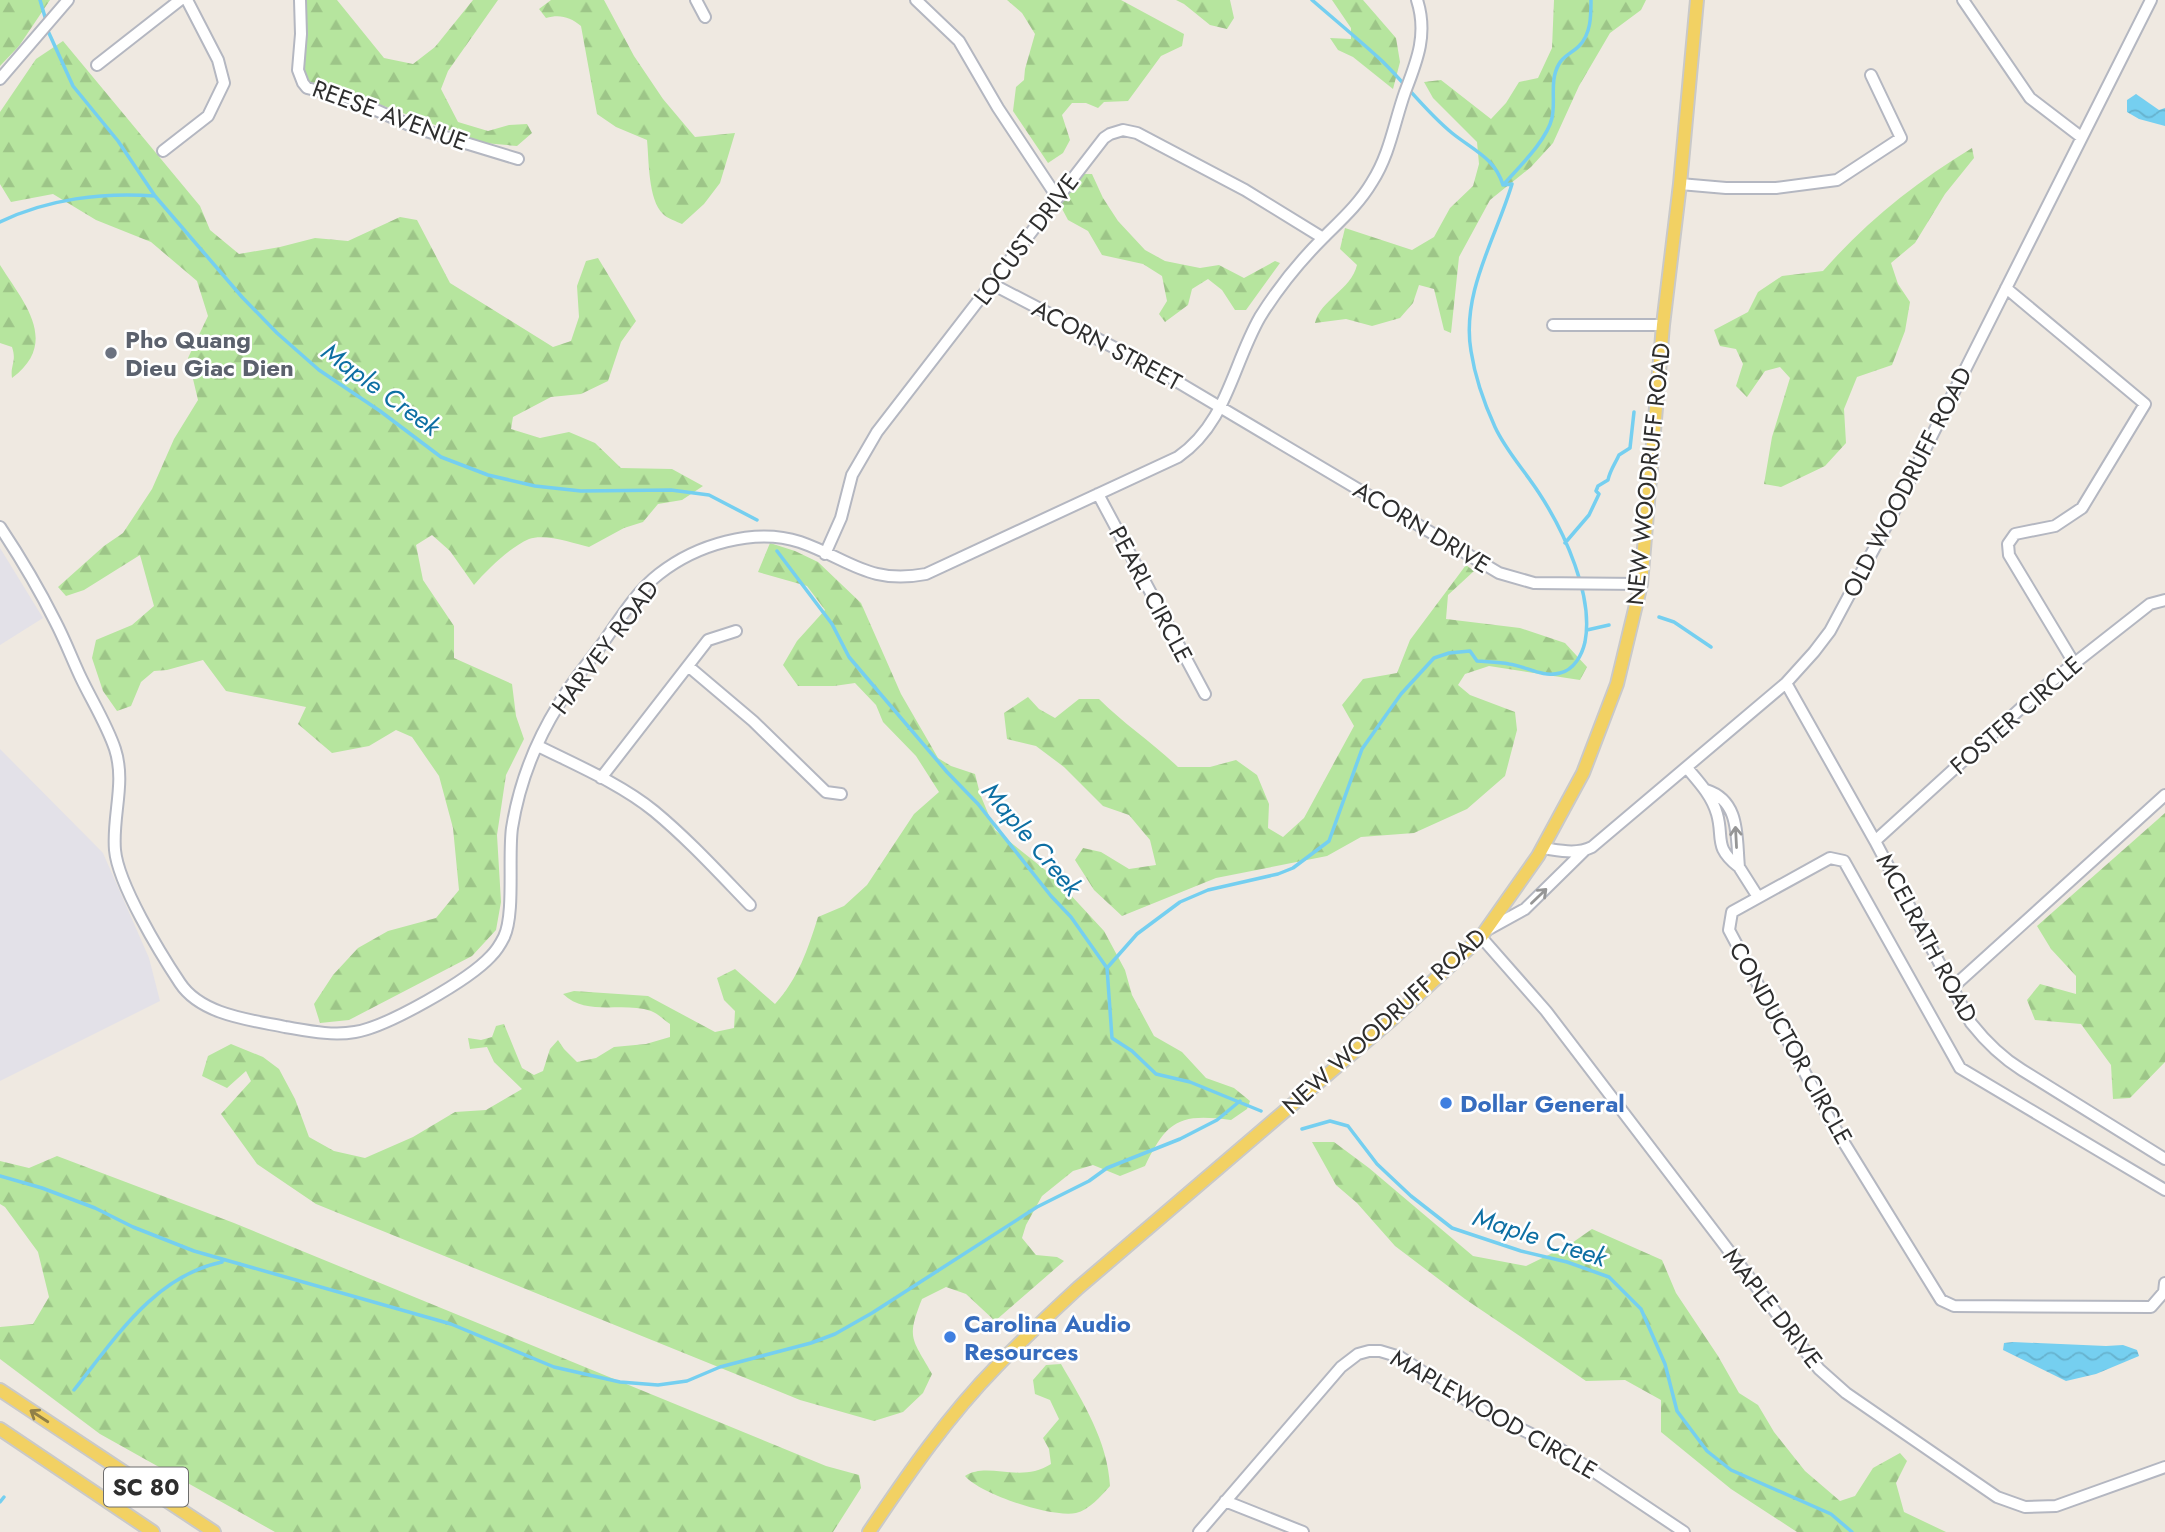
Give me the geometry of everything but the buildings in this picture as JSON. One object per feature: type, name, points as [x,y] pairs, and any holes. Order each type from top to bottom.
[{"type":"main road","name":"NEW WOODRUFF ROAD","points":[[869,1532],[902,1482],[955,1414],[1034,1329],[1078,1288],[1390,1021],[1483,934],[1542,848],[1583,773],[1602,729],[1620,672],[1641,584],[1663,325],[1680,184],[1697,0]]},
{"type":"main road","name":"SC 80","points":[[0,1390],[214,1532]]},
{"type":"main road","name":"SC 80","points":[[0,1429],[153,1532]]},
{"type":"street","points":[[0,79],[68,0]]},
{"type":"street","points":[[97,65],[180,0]]},
{"type":"street","points":[[163,151],[208,116],[224,83],[218,60],[187,0]]},
{"type":"street","name":"REESE AVENUE","points":[[300,0],[298,70],[307,88],[349,98],[416,128],[518,159]]},
{"type":"street","points":[[696,0],[705,17]]},
{"type":"street","points":[[916,0],[959,41],[998,108],[1056,197]]},
{"type":"street","name":"HARVEY ROAD","points":[[0,527],[55,621],[114,747],[121,782],[114,848],[123,881],[182,988],[212,1008],[271,1024],[315,1032],[358,1031],[394,1018],[491,957],[506,933],[513,826],[525,777],[538,746],[559,703],[630,606],[658,575],[701,551],[740,539],[785,538],[874,574],[891,577],[926,574],[1185,452],[1203,437],[1222,408],[1232,376],[1261,316],[1300,262],[1349,213],[1373,181],[1390,146],[1404,96],[1419,59],[1421,16],[1416,0]]},
{"type":"street","points":[[1963,0],[2030,98],[2081,137]]},
{"type":"street","name":"OLD WOODRUFF ROAD","points":[[1483,934],[1525,909],[1586,850],[1786,683],[1814,652],[1847,602],[2151,0]]},
{"type":"street","points":[[1680,184],[1776,188],[1837,180],[1901,138],[1871,75]]},
{"type":"street","name":"LOCUST DRIVE","points":[[825,554],[841,517],[852,475],[868,446],[1056,197],[1104,138],[1116,131],[1131,131],[1244,190],[1323,238]]},
{"type":"street","name":"ACORN STREET","points":[[992,284],[1161,372],[1222,408]]},
{"type":"street","points":[[2006,288],[2145,404],[2082,508],[2055,526],[2015,534],[2008,544],[2009,555],[2074,663]]},
{"type":"street","points":[[1553,325],[1663,325]]},
{"type":"street","name":"ACORN DRIVE","points":[[1222,408],[1499,573],[1534,583],[1641,584]]},
{"type":"street","name":"PEARL CIRCLE","points":[[1098,494],[1205,694]]},
{"type":"street","name":"FOSTER CIRCLE","points":[[1875,841],[2074,663],[2150,604],[2165,600]]},
{"type":"street","points":[[601,778],[708,640],[736,631]]},
{"type":"street","points":[[688,666],[753,721],[825,792],[841,794]]},
{"type":"street","name":"MCELRATH ROAD","points":[[1786,683],[1875,841],[1971,1023],[2002,1057],[2165,1159]]},
{"type":"street","points":[[538,746],[601,778],[652,810],[750,905]]},
{"type":"street","points":[[1687,768],[1706,790],[1717,811],[1719,841],[1758,897]]},
{"type":"street","points":[[1706,790],[1718,794],[1735,822],[1739,867]]},
{"type":"street","points":[[1953,987],[2165,795]]},
{"type":"street","points":[[1542,848],[1568,852],[1586,850]]},
{"type":"street","name":"CONDUCTOR CIRCLE","points":[[2165,1190],[1960,1068],[1844,861],[1830,859],[1732,912],[1729,930],[1830,1120],[1941,1300],[1954,1306],[2151,1307],[2164,1292],[2165,1283]]},
{"type":"street","name":"MAPLE DRIVE","points":[[1483,934],[1546,1011],[1819,1369],[1846,1393],[1997,1497],[2025,1507],[2056,1506],[2165,1467]]},
{"type":"street","name":"MAPLEWOOD CIRCLE","points":[[1199,1532],[1349,1359],[1359,1354],[1380,1351],[1400,1357],[1483,1411],[1554,1445],[1684,1532]]},
{"type":"street","points":[[1225,1501],[1303,1532]]},
{"type":"shaded area","points":[[0,548],[43,618],[0,645]]},
{"type":"shaded area","points":[[0,749],[103,853],[149,958],[160,1001],[0,1081]]},
{"type":"green space","points":[[0,0],[50,0],[19,46],[0,66]]},
{"type":"green space","points":[[305,0],[337,0],[384,58],[413,64],[435,47],[473,0],[498,0],[448,71],[441,89],[458,122],[488,131],[509,125],[527,124],[532,133],[517,146],[484,143],[346,92],[325,89],[307,81],[304,65],[307,32]]},
{"type":"green space","points":[[551,0],[604,0],[634,56],[663,99],[695,137],[735,133],[720,183],[704,204],[682,224],[663,214],[654,199],[647,140],[616,127],[597,114],[581,26],[565,17],[546,18],[539,9]]},
{"type":"green space","points":[[1007,0],[1121,0],[1184,34],[1182,46],[1161,56],[1128,101],[1104,102],[1098,108],[1086,103],[1072,103],[1062,115],[1070,140],[1063,153],[1048,163],[1013,111],[1016,87],[1024,80],[1035,34],[1022,13]]},
{"type":"green space","points":[[1176,0],[1230,0],[1234,18],[1227,29],[1210,25]]},
{"type":"green space","points":[[1332,0],[1363,0],[1396,38],[1400,62],[1393,89],[1353,57],[1338,50],[1330,38],[1351,39],[1351,28]]},
{"type":"green space","points":[[1554,0],[1646,0],[1641,10],[1610,33],[1579,86],[1553,143],[1531,167],[1490,200],[1459,257],[1451,333],[1444,330],[1434,289],[1419,285],[1413,303],[1400,318],[1372,326],[1346,319],[1315,323],[1323,308],[1349,281],[1357,265],[1340,249],[1345,228],[1412,250],[1434,237],[1450,208],[1473,186],[1479,164],[1477,142],[1433,98],[1424,82],[1441,80],[1491,119],[1506,103],[1519,82],[1538,78],[1552,48]]},
{"type":"green space","points":[[63,41],[200,206],[210,230],[239,254],[315,238],[348,241],[400,217],[417,220],[450,283],[553,347],[571,341],[579,317],[577,286],[586,261],[598,258],[636,321],[621,342],[608,381],[581,394],[551,397],[513,417],[511,429],[540,438],[569,432],[595,443],[621,468],[672,469],[703,486],[682,500],[658,504],[643,522],[624,528],[589,547],[551,538],[529,539],[506,553],[474,585],[450,551],[432,535],[416,545],[423,580],[454,626],[454,658],[512,684],[516,716],[524,739],[506,775],[497,835],[501,902],[496,930],[472,956],[349,1020],[320,1023],[314,1004],[333,975],[358,948],[388,931],[436,918],[459,890],[453,828],[439,776],[412,737],[396,730],[369,746],[332,753],[298,724],[306,707],[226,691],[203,660],[154,671],[141,682],[131,706],[117,711],[103,691],[92,658],[96,640],[132,625],[154,606],[140,555],[84,590],[66,596],[58,587],[104,546],[123,533],[152,489],[174,439],[198,400],[188,358],[208,316],[197,281],[151,242],[96,220],[53,194],[11,202],[0,184],[0,112],[36,59]]},
{"type":"green space","points":[[1972,148],[1974,158],[1945,194],[1915,243],[1891,263],[1898,284],[1910,302],[1905,331],[1892,365],[1857,377],[1844,409],[1846,443],[1825,466],[1781,487],[1764,484],[1772,437],[1790,378],[1780,367],[1765,371],[1747,397],[1736,386],[1743,364],[1736,349],[1720,346],[1714,330],[1748,312],[1758,292],[1782,276],[1823,271],[1893,204]]},
{"type":"green space","points":[[1082,174],[1092,174],[1118,221],[1145,250],[1165,261],[1200,268],[1219,265],[1244,278],[1275,261],[1280,263],[1246,310],[1235,310],[1222,290],[1208,279],[1192,289],[1188,305],[1165,322],[1159,314],[1167,301],[1162,276],[1143,264],[1102,255],[1088,231],[1068,220],[1059,203]]},
{"type":"green space","points":[[0,265],[27,308],[36,336],[34,350],[26,364],[12,378],[12,347],[0,343]]},
{"type":"green space","points":[[770,543],[818,562],[861,603],[901,694],[938,758],[951,766],[975,774],[995,830],[1054,877],[1104,931],[1125,970],[1132,995],[1154,1036],[1182,1052],[1206,1078],[1234,1088],[1250,1101],[1247,1109],[1231,1120],[1199,1118],[1177,1123],[1161,1138],[1145,1166],[1120,1176],[1093,1165],[1073,1171],[1042,1196],[1022,1238],[1036,1255],[1057,1257],[1064,1261],[995,1321],[966,1294],[946,1287],[922,1299],[913,1331],[916,1345],[932,1374],[923,1393],[903,1412],[874,1421],[800,1400],[316,1204],[257,1164],[221,1114],[251,1081],[246,1071],[227,1088],[202,1076],[208,1056],[231,1044],[263,1057],[279,1069],[295,1099],[309,1137],[334,1151],[365,1158],[413,1137],[455,1112],[486,1110],[522,1089],[494,1062],[487,1047],[470,1049],[468,1038],[481,1040],[492,1037],[496,1026],[504,1024],[522,1068],[534,1075],[543,1071],[550,1049],[558,1040],[577,1062],[596,1058],[614,1047],[646,1044],[670,1037],[670,1024],[651,1011],[583,1005],[563,994],[574,991],[648,996],[715,1032],[734,1028],[735,1011],[724,1000],[717,978],[735,969],[775,1004],[796,974],[818,917],[844,906],[867,885],[914,814],[939,792],[916,756],[883,722],[876,705],[855,683],[798,686],[783,665],[797,641],[825,610],[807,586],[758,572]]},
{"type":"green space","points":[[1466,565],[1474,571],[1448,595],[1446,619],[1520,628],[1565,643],[1587,667],[1580,680],[1489,666],[1465,674],[1458,685],[1470,695],[1515,712],[1517,730],[1505,776],[1467,809],[1414,833],[1361,837],[1327,856],[1216,878],[1122,916],[1094,890],[1075,860],[1083,848],[1101,852],[1129,869],[1156,865],[1150,840],[1129,815],[1103,806],[1064,767],[1036,746],[1007,739],[1004,713],[1028,697],[1039,709],[1055,718],[1079,699],[1099,699],[1178,767],[1210,767],[1236,760],[1257,775],[1269,804],[1268,828],[1283,837],[1304,818],[1354,726],[1342,705],[1363,679],[1397,673],[1410,640]]},
{"type":"green space","points":[[2165,813],[2165,1062],[2130,1098],[2113,1099],[2111,1065],[2081,1024],[2035,1020],[2027,1000],[2040,984],[2076,994],[2076,976],[2051,949],[2037,926]]},
{"type":"green space","points":[[1312,1142],[1334,1142],[1473,1256],[1526,1266],[1569,1245],[1592,1229],[1662,1260],[1676,1293],[1739,1393],[1758,1405],[1774,1432],[1805,1471],[1840,1501],[1855,1496],[1873,1468],[1900,1453],[1907,1461],[1896,1483],[1904,1512],[1946,1532],[1797,1532],[1731,1489],[1661,1432],[1661,1400],[1625,1380],[1586,1381],[1465,1299],[1395,1246],[1357,1203],[1336,1185]]},
{"type":"green space","points":[[57,1156],[234,1223],[826,1466],[859,1475],[861,1488],[833,1532],[275,1532],[100,1434],[0,1359],[0,1327],[33,1324],[49,1297],[38,1252],[0,1204],[0,1161],[29,1168]]},
{"type":"green space","points":[[1061,1364],[1086,1408],[1099,1438],[1105,1454],[1110,1486],[1090,1506],[1076,1513],[1065,1514],[1000,1497],[965,1476],[984,1471],[1028,1472],[1051,1464],[1049,1449],[1043,1438],[1059,1419],[1050,1400],[1035,1394],[1033,1380],[1046,1365]]},
{"type":"water","points":[[2136,94],[2159,110],[2165,108],[2165,126],[2139,119],[2127,112],[2127,100]]},
{"type":"water","points":[[2004,1343],[2123,1345],[2137,1350],[2139,1356],[2096,1374],[2066,1381],[2003,1350]]},
{"type":"waterway","name":"Maple Creek","points":[[40,0],[45,17]]},
{"type":"waterway","points":[[1312,0],[1381,60],[1442,125],[1489,161],[1503,185]]},
{"type":"waterway","points":[[1504,184],[1545,135],[1552,118],[1556,70],[1561,61],[1579,46],[1586,36],[1591,0]]},
{"type":"waterway","name":"Maple Creek","points":[[48,31],[73,86],[118,141],[155,196],[242,297],[319,370],[441,457],[488,475],[535,486],[581,491],[671,490],[709,495],[757,520]]},
{"type":"waterway","points":[[1107,968],[1137,934],[1180,902],[1208,890],[1293,868],[1329,841],[1362,749],[1401,694],[1434,658],[1470,651],[1477,661],[1505,663],[1553,674],[1569,669],[1579,657],[1585,642],[1587,624],[1575,564],[1549,508],[1495,427],[1480,390],[1471,351],[1469,329],[1475,287],[1512,184],[1503,185]]},
{"type":"waterway","points":[[0,222],[37,208],[76,199],[115,195],[155,196]]},
{"type":"waterway","points":[[1565,543],[1589,515],[1599,494],[1596,491],[1598,486],[1608,480],[1619,455],[1630,448],[1634,412]]},
{"type":"waterway","name":"Maple Creek","points":[[777,551],[832,624],[849,657],[947,772],[978,804],[1071,917],[1107,968],[1112,1038],[1132,1051],[1156,1074],[1190,1082],[1261,1111]]},
{"type":"waterway","points":[[1659,617],[1674,622],[1711,647]]},
{"type":"waterway","points":[[1587,630],[1609,625]]},
{"type":"waterway","points":[[0,1176],[95,1208],[133,1227],[194,1251],[451,1324],[554,1367],[620,1382],[658,1385],[687,1381],[720,1367],[835,1334],[1037,1207],[1089,1181],[1107,1168],[1180,1139],[1217,1120],[1240,1101]]},
{"type":"waterway","name":"Maple Creek","points":[[1302,1129],[1330,1121],[1348,1126],[1377,1164],[1411,1196],[1452,1228],[1609,1277],[1641,1309],[1665,1364],[1677,1411],[1707,1451],[1731,1470],[1831,1514],[1852,1532]]},
{"type":"waterway","points":[[74,1390],[121,1331],[156,1295],[198,1269],[222,1262]]},
{"type":"waterway","points":[[0,1502],[4,1497]]},
{"type":"place","name":"Pho Quang Dieu Giac Dien","points":[[111,353]]},
{"type":"place","name":"Dollar General","points":[[1446,1103]]},
{"type":"place","name":"Carolina Audio Resources","points":[[950,1337]]}]
